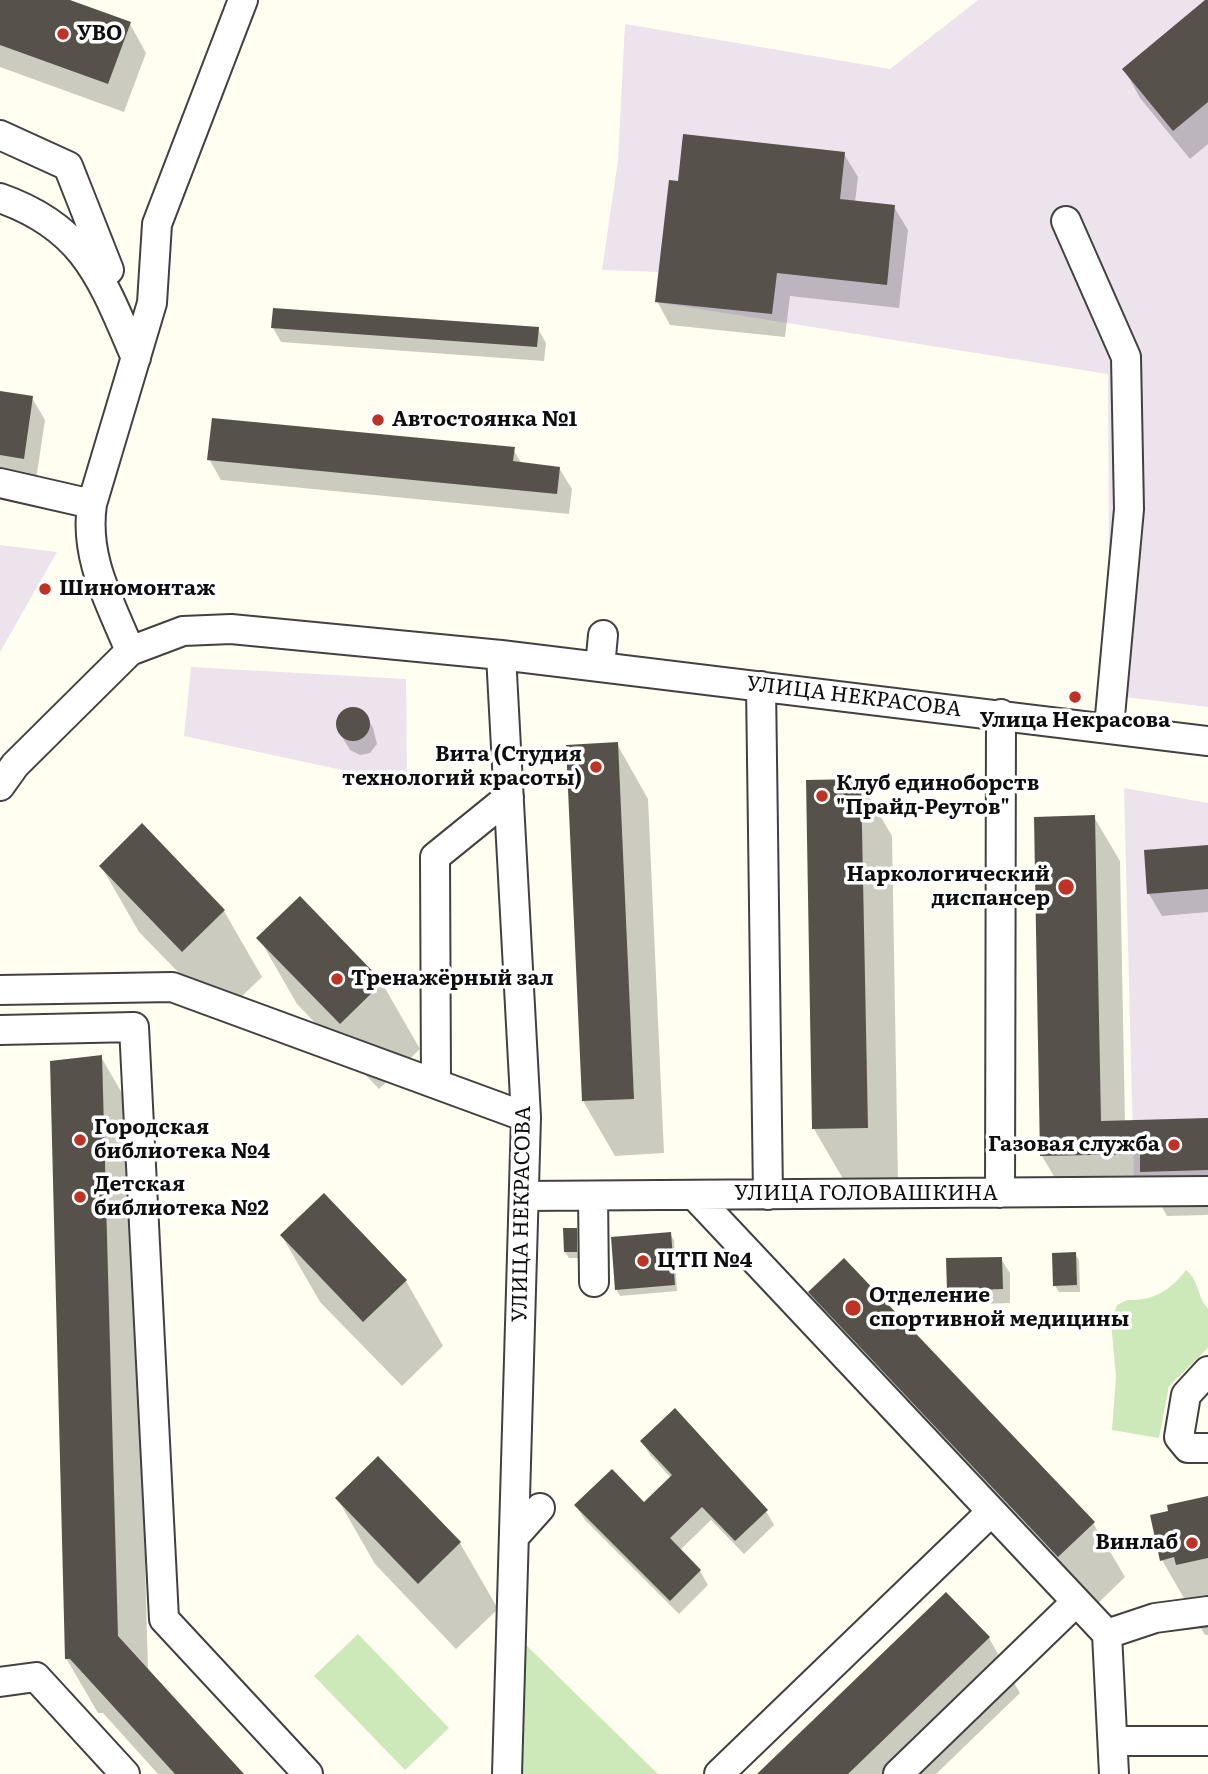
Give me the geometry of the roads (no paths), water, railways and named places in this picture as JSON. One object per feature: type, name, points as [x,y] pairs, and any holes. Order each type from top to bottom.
[{"type":"street","points":[[130,651],[92,556],[89,530],[92,504],[152,303],[157,224],[243,0]]},
{"type":"street","points":[[0,135],[68,166],[111,276],[111,301]]},
{"type":"street","points":[[0,198],[50,222],[86,254],[111,301],[136,358]]},
{"type":"street","points":[[1066,221],[1126,357],[1129,509],[1109,727]]},
{"type":"street","points":[[0,482],[92,504]]},
{"type":"street","name":"УЛИЦА НЕКРАСОВА","points":[[5,770],[130,651],[184,631],[231,629],[500,655],[1208,741]]},
{"type":"street","points":[[600,667],[604,635]]},
{"type":"street","name":"УЛИЦА НЕКРАСОВА","points":[[500,655],[526,1117],[507,1774]]},
{"type":"street","points":[[761,685],[768,1195]]},
{"type":"street","points":[[1000,1193],[1001,714]]},
{"type":"street","points":[[436,1084],[435,858],[509,797]]},
{"type":"street","points":[[0,990],[172,987],[526,1117]]},
{"type":"street","points":[[0,1030],[134,1027],[164,1619],[308,1774]]},
{"type":"street","name":"УЛИЦА ГОЛОВАШКИНА","points":[[524,1196],[1208,1191]]},
{"type":"street","points":[[694,1195],[1107,1634],[1114,1774]]},
{"type":"street","points":[[593,1196],[594,1282]]},
{"type":"street","points":[[1208,1371],[1186,1395],[1179,1437],[1188,1448],[1208,1448]]},
{"type":"street","points":[[514,1536],[540,1508]]},
{"type":"street","points":[[719,1774],[991,1512]]},
{"type":"street","points":[[898,1774],[1076,1602]]},
{"type":"street","points":[[1107,1634],[1155,1618],[1208,1611]]},
{"type":"street","points":[[0,1682],[36,1677],[125,1774]]},
{"type":"street","points":[[1113,1741],[1208,1741]]},
{"type":"place","name":"УВО","points":[[63,34]]},
{"type":"place","name":"Автостоянка №1","points":[[378,420]]},
{"type":"place","name":"Шиномонтаж","points":[[45,589]]},
{"type":"place","name":"Улица Некрасова","points":[[1075,697]]},
{"type":"place","name":"Вита (Студия технологий красоты)","points":[[596,767]]},
{"type":"place","name":"Клуб единоборств \"Прайд-Реутов\"","points":[[822,796]]},
{"type":"place","name":"Наркологический диспансер","points":[[1066,887]]},
{"type":"place","name":"Тренажёрный зал","points":[[337,979]]},
{"type":"place","name":"Городская библиотека №4","points":[[80,1140]]},
{"type":"place","name":"Газовая служба","points":[[1174,1145]]},
{"type":"place","name":"Детская библиотека №2","points":[[80,1197]]},
{"type":"place","name":"ЦТП №4","points":[[643,1261]]},
{"type":"place","name":"Отделение спортивной медицины","points":[[853,1308]]},
{"type":"place","name":"Винлаб","points":[[1192,1543]]}]
